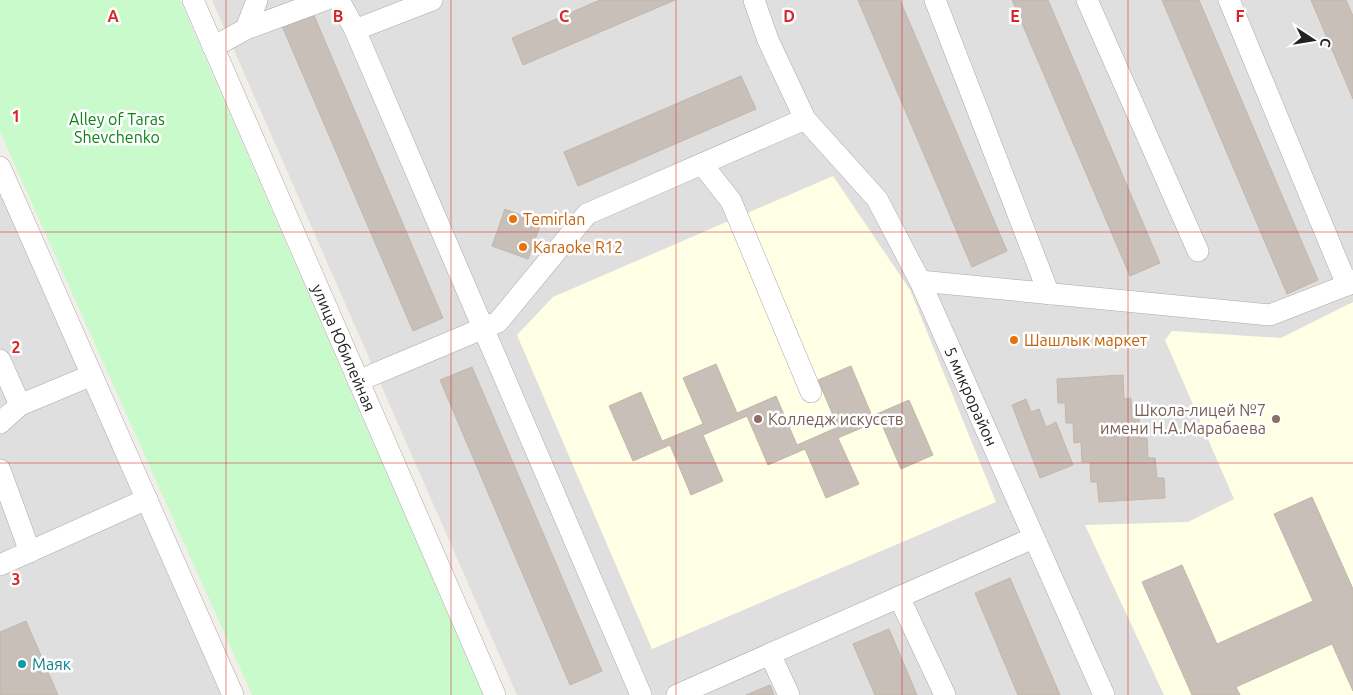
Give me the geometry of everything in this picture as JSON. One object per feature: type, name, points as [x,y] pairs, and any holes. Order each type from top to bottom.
[{"type":"street","name":"улица Юбилейная","points":[[193,0],[495,695]]},
{"type":"street","points":[[246,29],[257,0]]},
{"type":"street","points":[[213,47],[246,29],[325,0]]},
{"type":"street","points":[[339,0],[355,30],[485,328],[641,695]]},
{"type":"street","points":[[355,30],[432,0]]},
{"type":"street","name":"5 микрорайон","points":[[754,0],[768,40],[805,119],[877,199],[920,281],[1104,695]]},
{"type":"street","points":[[935,0],[1036,266],[1049,294]]},
{"type":"street","points":[[1087,0],[1198,251]]},
{"type":"street","points":[[920,281],[1270,315],[1350,282],[1229,0]]},
{"type":"street","points":[[358,381],[498,322],[587,214],[805,119]]},
{"type":"street","points":[[702,164],[731,201],[811,392]]},
{"type":"street","points":[[0,166],[234,695]]},
{"type":"street","points":[[0,360],[20,405]]},
{"type":"street","points":[[0,423],[20,405],[92,375]]},
{"type":"street","points":[[0,470],[30,552]]},
{"type":"street","points":[[0,565],[147,499]]},
{"type":"street","points":[[678,695],[1034,538]]},
{"type":"street","points":[[899,597],[945,695]]},
{"type":"street","points":[[770,654],[789,695]]},
{"type":"shaded area","points":[[212,0],[1353,0],[1353,695],[517,695]]},
{"type":"shaded area","name":"Колледж искусств","points":[[833,176],[910,290],[996,502],[652,649],[517,335],[553,297]]},
{"type":"shaded area","points":[[0,193],[221,695],[0,695]]},
{"type":"shaded area","name":"Школа-лицей №7 имени Н.А.Марабаева","points":[[1353,302],[1353,695],[1164,695],[1085,525],[1188,522],[1234,499],[1165,340],[1172,331],[1281,338]]},
{"type":"green space","name":"Alley of Taras Shevchenko","points":[[0,0],[180,0],[483,695],[252,695],[0,132]]},
{"type":"building","points":[[600,0],[675,0],[523,65],[512,38]]},
{"type":"building","points":[[858,0],[900,0],[1007,251],[972,267]]},
{"type":"building","points":[[1012,0],[1048,0],[1160,263],[1130,276]]},
{"type":"building","points":[[1162,0],[1199,0],[1318,280],[1287,294]]},
{"type":"building","points":[[1311,0],[1346,0],[1353,16],[1353,99]]},
{"type":"building","points":[[313,13],[443,318],[413,331],[282,26]]},
{"type":"building","points":[[741,76],[756,109],[578,186],[564,152]]},
{"type":"building","points":[[505,209],[541,223],[528,259],[492,246]]},
{"type":"building","points":[[716,364],[737,413],[776,396],[797,445],[838,427],[818,380],[851,366],[872,416],[909,400],[933,455],[901,469],[880,420],[838,438],[859,484],[826,498],[805,449],[768,465],[747,416],[703,435],[723,481],[691,495],[670,445],[633,461],[609,406],[641,392],[662,441],[703,424],[683,378]]},
{"type":"building","points":[[472,367],[602,671],[570,685],[440,380]]},
{"type":"building","points":[[1123,375],[1124,399],[1131,398],[1132,418],[1139,418],[1140,438],[1147,438],[1148,458],[1155,458],[1157,478],[1164,478],[1165,498],[1099,502],[1097,482],[1091,482],[1090,462],[1082,462],[1081,442],[1074,443],[1073,423],[1066,423],[1065,403],[1058,403],[1057,379]]},
{"type":"building","points":[[1026,399],[1031,412],[1039,409],[1046,427],[1056,422],[1073,465],[1040,478],[1012,405]]},
{"type":"building","points":[[1312,497],[1353,589],[1353,691],[1332,644],[1236,687],[1240,695],[1192,695],[1142,582],[1182,565],[1217,644],[1313,601],[1274,514]]},
{"type":"building","points":[[1010,578],[1060,695],[1018,695],[975,593]]},
{"type":"building","name":"Маяк","points":[[26,621],[58,695],[0,695],[0,632]]},
{"type":"building","points":[[889,629],[917,695],[875,695],[853,644]]},
{"type":"building","points":[[770,685],[774,695],[746,695]]},
{"type":"place","name":"Temirlan","points":[[513,219]]},
{"type":"place","name":"Karaoke R12","points":[[523,247]]},
{"type":"place","name":"Шашлык маркет","points":[[1014,340]]},
{"type":"place","name":"Колледж искусств","points":[[758,419]]},
{"type":"place","name":"Школа-лицей №7 имени Н.А.Марабаева","points":[[1276,419]]},
{"type":"place","name":"Маяк","points":[[22,664]]}]
